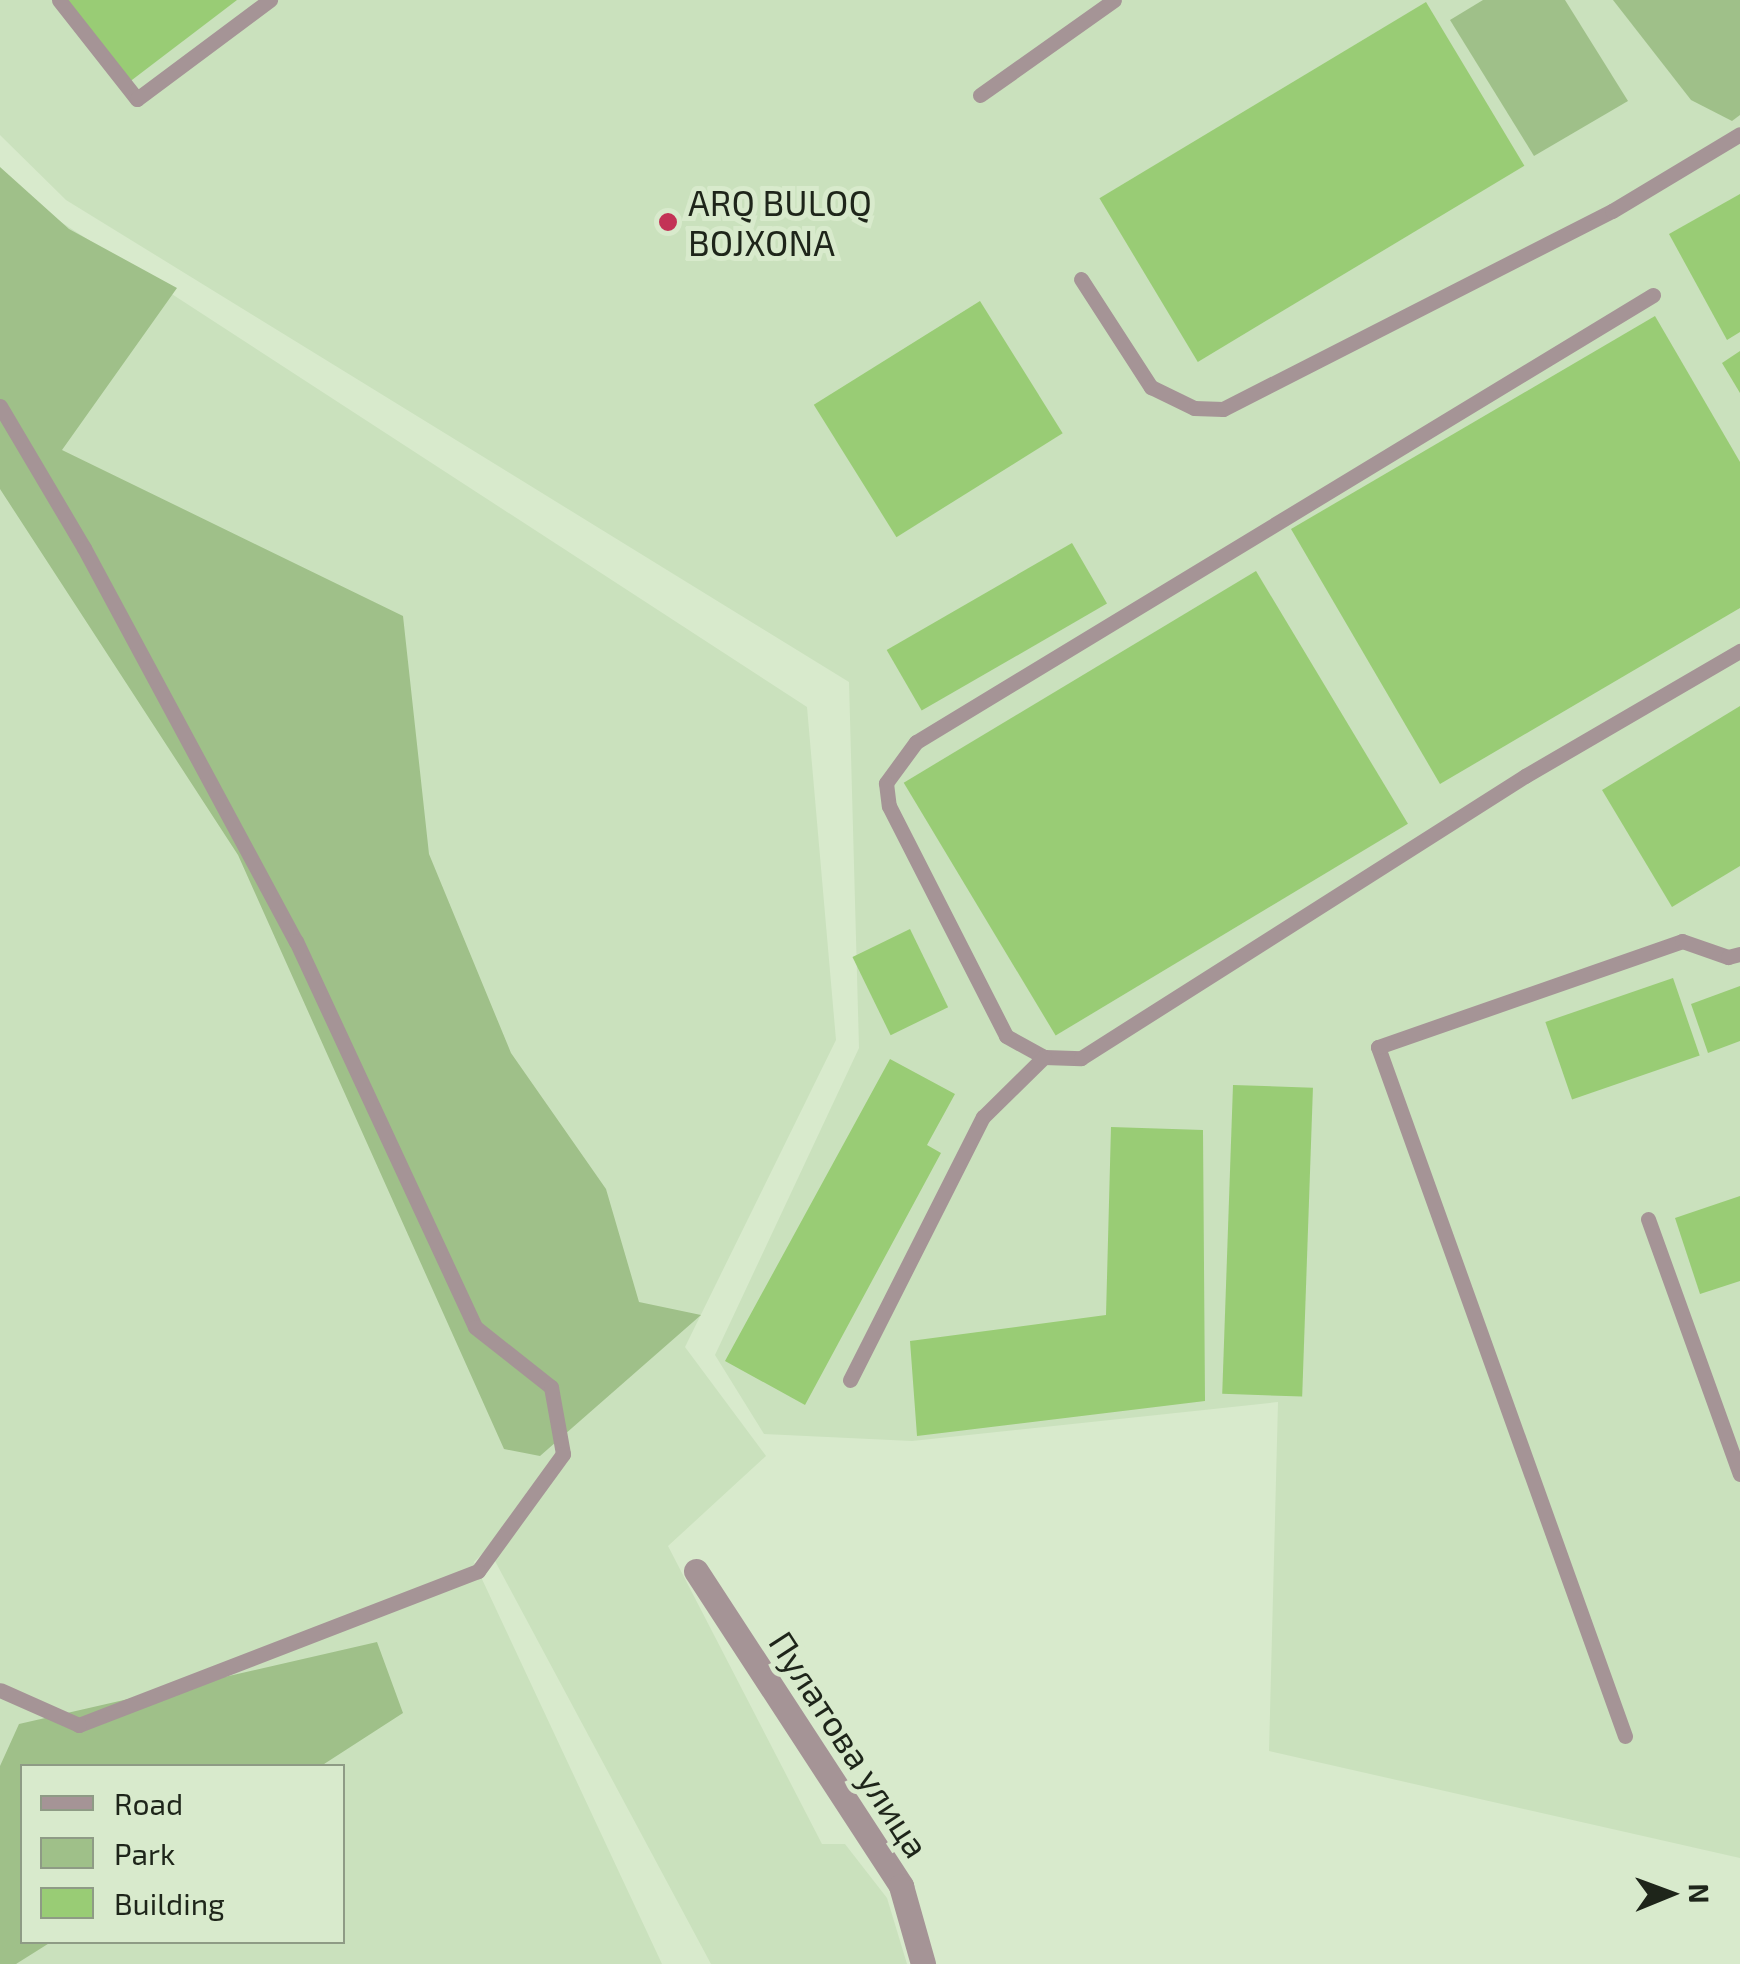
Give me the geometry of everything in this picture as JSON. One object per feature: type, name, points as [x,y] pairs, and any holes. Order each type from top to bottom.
[{"type":"street","name":"Пулатова улица","points":[[696,1571],[900,1886],[923,1964]]},
{"type":"lane","points":[[58,0],[137,99],[270,0]]},
{"type":"lane","points":[[980,95],[1114,0]]},
{"type":"lane","points":[[1081,278],[1151,387],[1194,408],[1223,410],[1612,211],[1740,134]]},
{"type":"lane","points":[[1653,295],[916,742],[886,782],[890,806],[1006,1036],[1044,1057],[1081,1058],[1525,776],[1740,652]]},
{"type":"lane","points":[[0,406],[84,548],[296,941],[475,1327],[551,1388],[563,1454],[478,1570],[79,1725],[0,1690]]},
{"type":"lane","points":[[1626,1736],[1378,1046],[1682,941],[1728,957],[1740,954]]},
{"type":"lane","points":[[850,1380],[984,1117],[1044,1057]]},
{"type":"lane","points":[[1648,1219],[1740,1474]]},
{"type":"shaded area","name":"ARQ BULOQ BOJXONA","points":[[0,0],[1740,0],[1740,1858],[1269,1751],[1278,1402],[912,1441],[764,1434],[715,1355],[859,1048],[849,682],[66,200],[0,135]]},
{"type":"shaded area","points":[[0,172],[61,222],[807,707],[836,1040],[685,1347],[766,1456],[668,1546],[822,1844],[845,1844],[887,1898],[907,1964],[711,1964],[488,1548],[474,1562],[662,1964],[0,1964]]},
{"type":"green space","points":[[1483,0],[1565,0],[1628,101],[1534,156],[1450,20]]},
{"type":"green space","points":[[1613,0],[1740,0],[1740,115],[1732,121],[1691,100]]},
{"type":"green space","points":[[0,167],[69,229],[177,288],[62,450],[403,616],[429,854],[511,1053],[606,1189],[639,1302],[701,1315],[540,1456],[504,1449],[238,855],[0,489]]},
{"type":"green space","points":[[377,1642],[403,1713],[324,1764],[20,1764],[20,1944],[48,1944],[16,1964],[0,1964],[0,1766],[19,1724]]},
{"type":"building","points":[[65,0],[237,0],[128,83]]},
{"type":"building","points":[[1426,2],[1524,166],[1198,362],[1099,198]]},
{"type":"building","points":[[1740,194],[1740,332],[1727,340],[1669,234]]},
{"type":"building","points":[[980,301],[1063,433],[896,537],[814,405]]},
{"type":"building","points":[[1655,316],[1740,462],[1740,608],[1440,784],[1291,529]]},
{"type":"building","points":[[1740,351],[1740,393],[1722,363]]},
{"type":"building","points":[[1072,543],[1107,604],[922,711],[887,650]]},
{"type":"building","points":[[1256,571],[1408,824],[1056,1036],[904,783]]},
{"type":"building","points":[[1740,706],[1740,866],[1672,907],[1602,790]]},
{"type":"building","points":[[910,929],[948,1007],[891,1035],[852,957]]},
{"type":"building","points":[[1673,978],[1700,1056],[1572,1099],[1545,1022]]},
{"type":"building","points":[[1740,986],[1740,1041],[1708,1053],[1691,1004]]},
{"type":"building","points":[[890,1059],[955,1094],[927,1145],[941,1153],[805,1405],[725,1361]]},
{"type":"building","points":[[1233,1085],[1313,1088],[1302,1397],[1222,1394]]},
{"type":"building","points":[[1111,1127],[1203,1130],[1205,1401],[917,1436],[910,1341],[1106,1315]]},
{"type":"building","points":[[1740,1196],[1740,1281],[1700,1294],[1675,1218]]},
{"type":"place","name":"ARQ BULOQ BOJXONA","points":[[668,222]]}]
